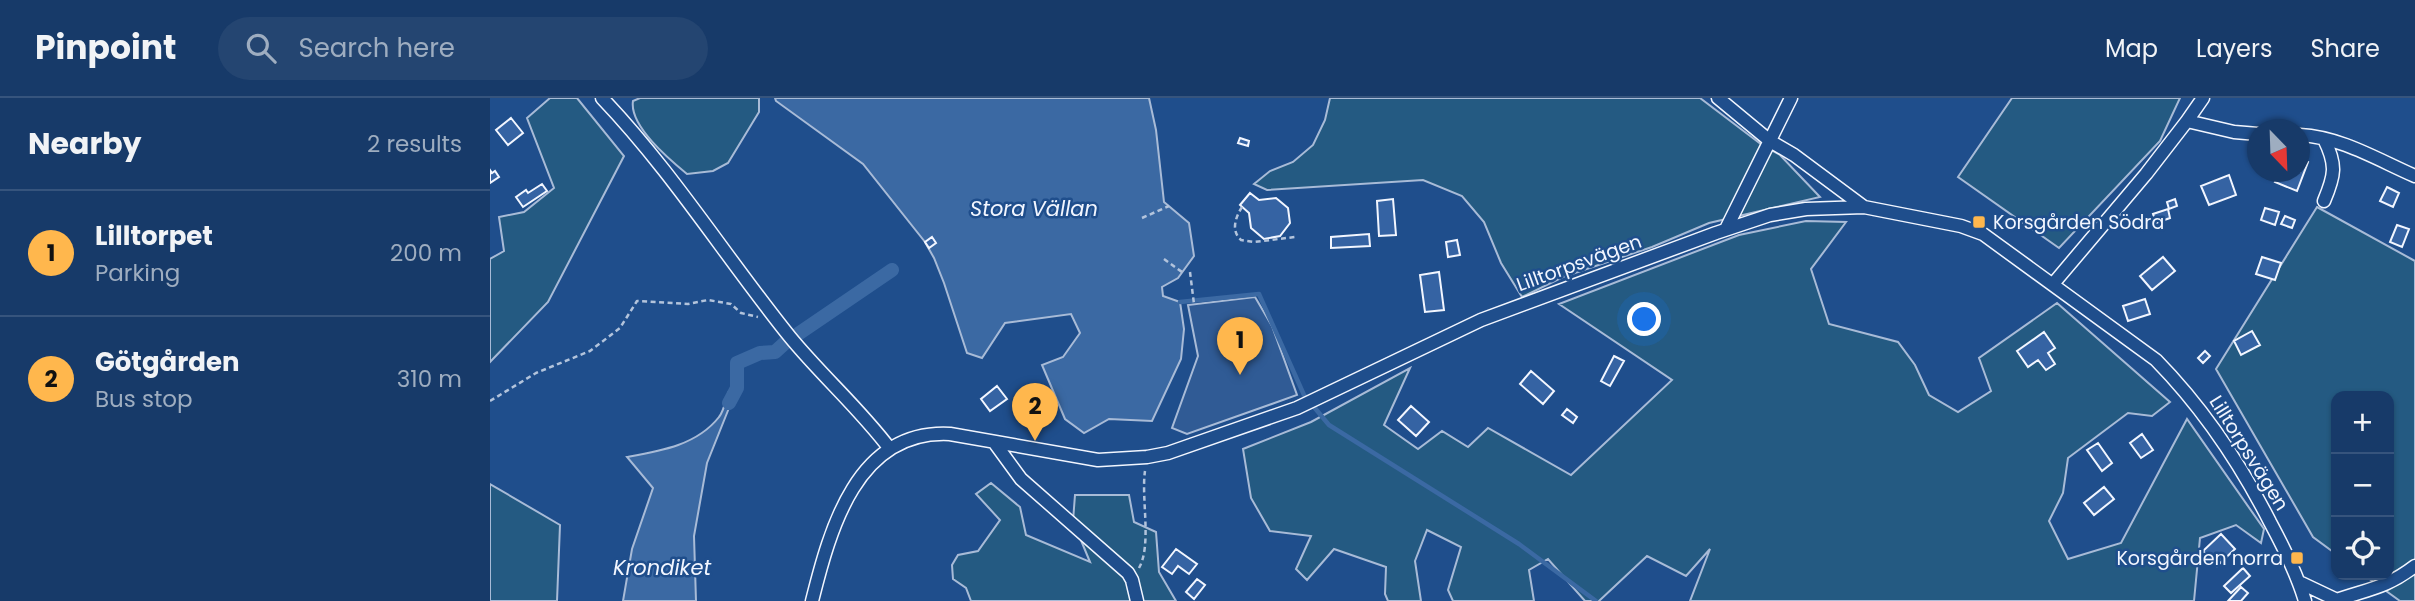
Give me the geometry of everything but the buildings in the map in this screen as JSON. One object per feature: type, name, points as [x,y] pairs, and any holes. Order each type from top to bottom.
[{"type":"street","points":[[602,98],[664,171],[800,348],[868,420],[890,449]]},
{"type":"street","points":[[1718,98],[1770,141],[1794,155],[1864,207]]},
{"type":"street","points":[[1726,229],[1791,98]]},
{"type":"street","points":[[2053,284],[2146,174],[2203,98]]},
{"type":"street","points":[[2187,121],[2247,133]]},
{"type":"street","points":[[2310,137],[2352,147],[2415,176]]},
{"type":"street","points":[[2324,139],[2330,150],[2334,170],[2324,201]]},
{"type":"street","name":"Lilltorpsvägen","points":[[812,601],[831,536],[847,497],[875,460],[911,438],[928,433],[950,434],[1098,460],[1147,457],[1204,442],[1281,414],[1481,320],[1726,229],[1790,210],[1864,207],[1961,226],[1983,234],[2144,350],[2175,379],[2211,425],[2245,476],[2299,582],[2305,601]]},
{"type":"street","points":[[994,442],[1021,479],[1128,573],[1137,601]]},
{"type":"street","points":[[2299,582],[2335,600],[2354,598],[2392,582],[2415,566]]},
{"type":"path","points":[[1142,218],[1169,206]]},
{"type":"path","points":[[1242,207],[1235,227],[1241,240],[1254,242],[1295,237]]},
{"type":"path","points":[[1164,259],[1182,272]]},
{"type":"path","points":[[1191,272],[1194,304]]},
{"type":"path","points":[[490,401],[536,373],[590,351],[620,328],[637,301],[688,304],[708,300],[731,304],[741,313],[778,321]]},
{"type":"path","points":[[1132,580],[1142,563],[1146,531],[1142,489],[1147,457]]},
{"type":"shaded area","points":[[550,98],[577,98],[624,156],[548,302],[490,362],[490,259],[504,251],[499,217],[524,212],[554,188],[527,118]]},
{"type":"shaded area","points":[[640,98],[759,98],[759,112],[728,163],[713,171],[687,174],[652,142],[637,121],[633,101]]},
{"type":"shaded area","points":[[1330,98],[1700,98],[1762,145],[1780,155],[1820,197],[1709,223],[1652,247],[1563,277],[1522,297],[1501,263],[1484,222],[1462,196],[1423,180],[1267,190],[1254,184],[1270,171],[1293,162],[1313,145],[1325,120]]},
{"type":"shaded area","points":[[2012,98],[2180,98],[2160,141],[2059,248],[1958,177]]},
{"type":"shaded area","points":[[2317,207],[2415,261],[2415,601],[2400,601],[2371,580],[2394,580],[2394,391],[2331,391],[2331,550],[2313,537],[2216,369]]},
{"type":"shaded area","points":[[1806,221],[1846,222],[1811,269],[1829,324],[1898,342],[1915,365],[1929,395],[1958,412],[1991,391],[1979,358],[2057,303],[2170,402],[2152,416],[2128,413],[2068,458],[2063,493],[2049,521],[2068,559],[2121,543],[2187,419],[2264,529],[2261,543],[2236,525],[2200,538],[2194,601],[1690,601],[1710,549],[1686,576],[1647,556],[1599,601],[1585,601],[1548,559],[1529,570],[1534,601],[1453,601],[1448,590],[1461,547],[1427,530],[1415,561],[1421,601],[1388,601],[1385,594],[1386,567],[1334,549],[1307,580],[1296,569],[1311,536],[1270,531],[1251,498],[1243,449],[1311,422],[1410,368],[1384,425],[1418,449],[1442,431],[1468,447],[1488,428],[1571,475],[1672,380],[1559,304],[1739,235]]},
{"type":"shaded area","points":[[1255,297],[1272,326],[1297,395],[1187,434],[1172,428],[1198,356],[1188,305]]},
{"type":"shaded area","points":[[991,483],[1020,507],[1026,535],[1090,562],[1073,521],[1075,495],[1129,495],[1134,522],[1156,532],[1159,572],[1176,601],[971,601],[966,588],[953,579],[952,565],[958,555],[978,551],[1000,520],[976,494]]},
{"type":"shaded area","points":[[490,484],[560,525],[557,601],[490,601]]},
{"type":"water","name":"Stora Vällan","points":[[775,98],[1149,98],[1156,130],[1164,202],[1189,223],[1194,256],[1178,278],[1162,287],[1163,296],[1180,302],[1184,329],[1181,359],[1152,421],[1109,419],[1084,433],[1065,419],[1042,365],[1063,357],[1080,333],[1071,314],[1005,323],[982,358],[967,353],[944,283],[925,242],[863,164]]},
{"type":"water","name":"Krondiket","points":[[737,388],[707,463],[694,536],[696,601],[623,601],[632,549],[653,488],[627,457],[678,445],[700,434],[721,414],[729,391]]},
{"type":"waterway","points":[[798,334],[892,270]]},
{"type":"waterway","points":[[1180,302],[1259,294],[1304,395],[1329,425],[1519,544],[1596,601]]},
{"type":"waterway","points":[[729,403],[737,388],[737,363],[760,353],[775,352],[786,342]]},
{"type":"place","name":"Korsgården Södra","points":[[1979,222]]},
{"type":"place","name":"Lilltorpet","points":[[1240,375]]},
{"type":"place","name":"Götgården","points":[[1035,441]]},
{"type":"place","name":"Korsgården norra","points":[[2297,558]]}]
